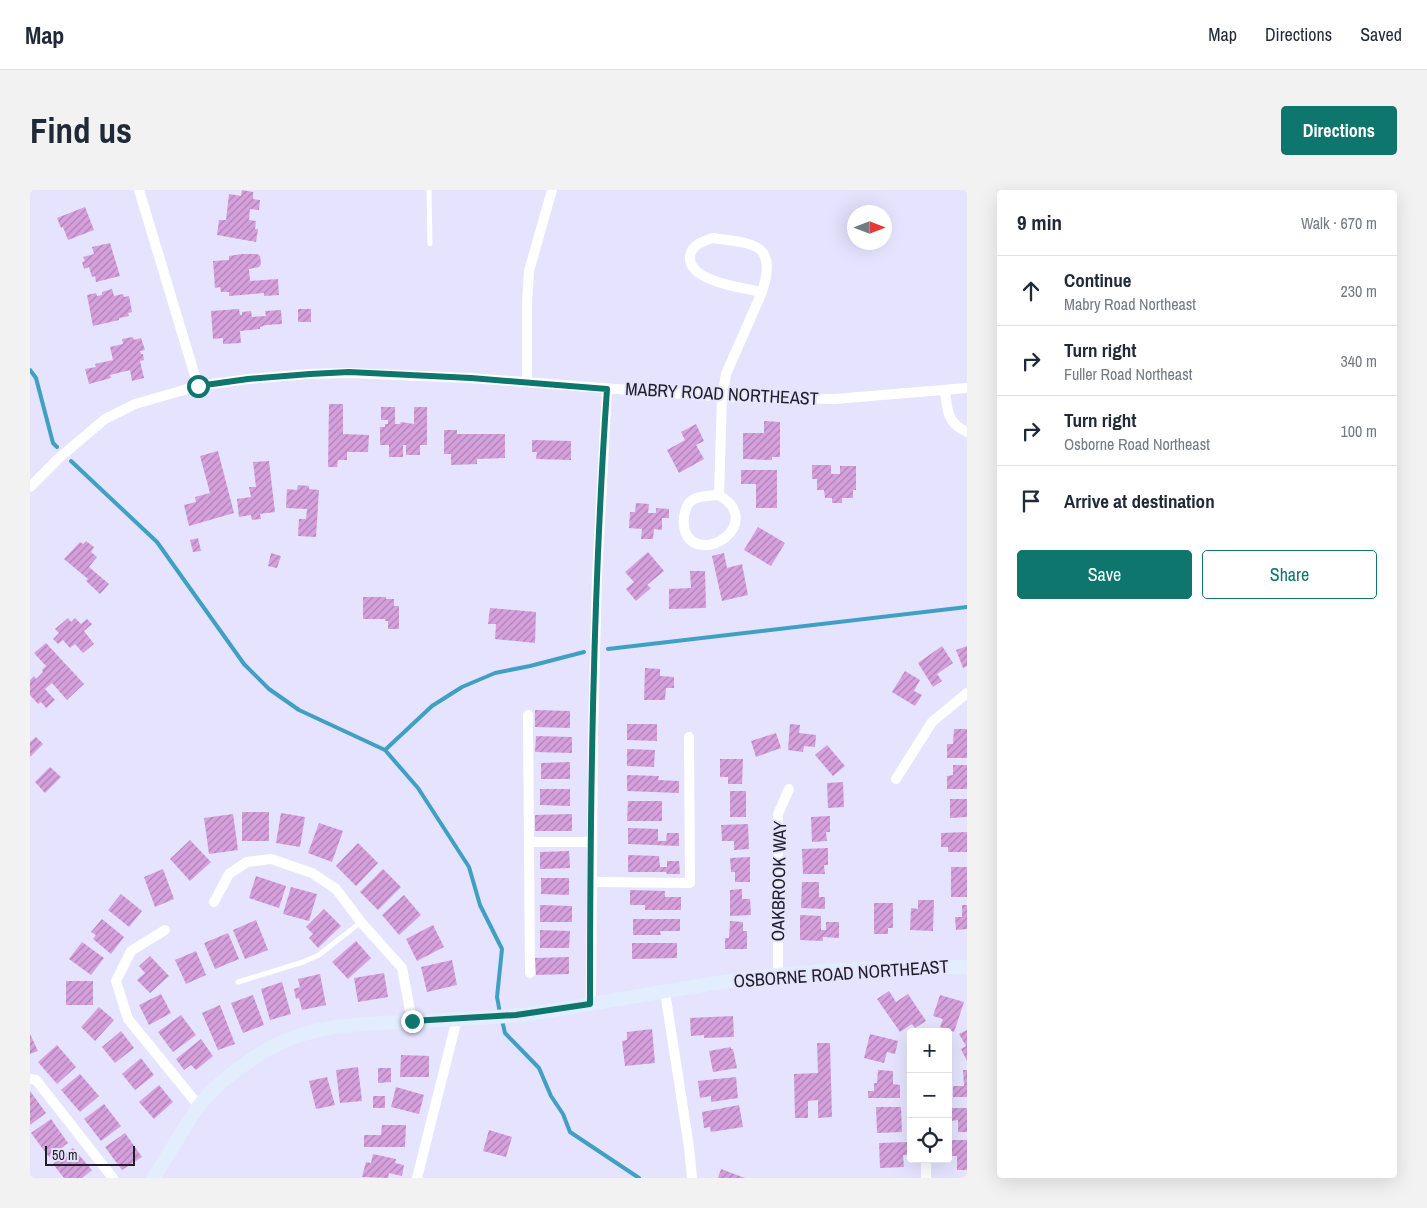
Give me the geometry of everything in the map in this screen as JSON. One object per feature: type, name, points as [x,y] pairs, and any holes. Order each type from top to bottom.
[{"type":"street","points":[[138,190],[198,386]]},
{"type":"street","points":[[527,382],[529,271],[552,190]]},
{"type":"street","points":[[719,495],[722,398],[726,374],[762,292],[767,276],[768,263],[762,250],[752,244],[713,238],[694,247],[690,257],[693,267],[699,275],[724,284],[762,292]]},
{"type":"street","name":"MABRY ROAD NORTHEAST","points":[[30,487],[59,458],[105,419],[135,404],[198,386],[248,379],[349,372],[527,382],[722,398],[835,399],[967,388]]},
{"type":"street","points":[[590,1004],[597,576],[607,389]]},
{"type":"street","points":[[945,390],[946,409],[952,423],[967,432]]},
{"type":"street","points":[[719,495],[726,500],[736,514],[735,524],[731,532],[726,538],[716,544],[703,544],[692,541],[687,535],[684,526],[686,507],[695,498],[719,495]]},
{"type":"street","points":[[896,779],[932,722],[967,693]]},
{"type":"street","points":[[528,715],[530,974]]},
{"type":"street","points":[[592,882],[690,883],[689,737]]},
{"type":"street","name":"OAKBROOK WAY","points":[[778,975],[778,814],[789,789]]},
{"type":"street","points":[[529,842],[592,842]]},
{"type":"street","points":[[214,902],[229,874],[246,862],[271,859],[312,873],[336,889],[361,922],[402,968],[412,1021]]},
{"type":"street","points":[[165,930],[131,951],[116,981],[128,1019],[199,1106]]},
{"type":"street","name":"OSBORNE ROAD NORTHEAST","points":[[153,1178],[199,1106],[224,1080],[246,1063],[275,1045],[313,1031],[350,1025],[516,1015],[722,982],[778,975],[890,968],[967,967]]},
{"type":"street","points":[[665,992],[692,1178]]},
{"type":"street","points":[[417,1178],[464,1019]]},
{"type":"street","points":[[30,1079],[36,1080],[113,1178]]},
{"type":"street","points":[[926,1163],[926,1178]]},
{"type":"lane","points":[[428,190],[430,244]]},
{"type":"lane","points":[[238,982],[303,962],[319,955],[361,922]]},
{"type":"building","points":[[242,190],[253,192],[253,199],[260,200],[259,210],[250,209],[249,220],[256,221],[255,229],[258,229],[256,242],[217,235],[219,220],[226,220],[229,194],[241,196]]},
{"type":"building","points":[[85,207],[94,230],[68,240],[57,218]]},
{"type":"building","points":[[110,243],[120,276],[96,282],[95,276],[92,277],[89,267],[84,269],[82,262],[85,261],[83,257],[94,254],[92,247]]},
{"type":"building","points":[[257,254],[260,256],[261,264],[259,267],[249,269],[250,281],[278,279],[279,295],[264,296],[264,293],[229,296],[229,292],[221,292],[220,287],[215,288],[213,261],[229,260],[229,256]]},
{"type":"building","points":[[112,289],[114,296],[123,294],[124,297],[129,296],[132,312],[128,313],[129,316],[119,318],[119,320],[93,326],[87,295],[96,293],[97,296],[102,295],[102,292]]},
{"type":"building","points":[[239,309],[240,315],[242,315],[242,312],[251,311],[252,317],[266,316],[265,311],[281,310],[282,324],[266,325],[260,327],[260,329],[240,331],[241,343],[223,344],[223,338],[213,339],[211,311]]},
{"type":"building","points":[[298,309],[311,309],[311,322],[298,322]]},
{"type":"building","points":[[133,337],[134,340],[141,338],[145,350],[140,351],[143,354],[144,360],[140,361],[144,378],[132,381],[130,370],[110,375],[111,378],[89,384],[85,369],[96,367],[95,364],[113,360],[110,347],[123,344],[122,339]]},
{"type":"building","points":[[329,404],[343,404],[343,434],[369,435],[368,452],[347,452],[347,460],[338,460],[337,467],[328,467]]},
{"type":"building","points":[[381,407],[395,407],[395,424],[400,424],[401,422],[414,424],[414,407],[427,407],[427,445],[420,445],[420,455],[406,455],[406,445],[403,445],[403,457],[389,457],[389,445],[380,445],[380,427],[385,427],[385,424],[388,424],[388,420],[381,420]]},
{"type":"building","points":[[764,421],[780,422],[780,457],[772,457],[772,460],[743,459],[743,433],[764,433]]},
{"type":"building","points":[[696,424],[704,441],[696,445],[704,459],[679,473],[667,450],[685,440],[681,432]]},
{"type":"building","points":[[444,430],[457,430],[457,434],[505,434],[505,458],[477,459],[477,464],[451,465],[451,454],[444,454]]},
{"type":"building","points":[[532,440],[571,441],[571,460],[536,459],[537,452],[532,452]]},
{"type":"building","points":[[218,451],[234,513],[189,526],[184,505],[196,502],[195,497],[210,493],[200,456]]},
{"type":"building","points":[[269,461],[275,512],[260,514],[261,519],[252,520],[251,515],[239,517],[237,499],[251,497],[249,487],[256,487],[253,462]]},
{"type":"building","points":[[812,465],[831,465],[831,474],[840,474],[840,466],[856,466],[856,490],[853,490],[853,498],[842,498],[842,503],[832,503],[832,498],[825,498],[824,490],[817,490],[817,479],[812,479]]},
{"type":"building","points":[[741,470],[777,470],[777,508],[756,508],[756,484],[741,484]]},
{"type":"building","points":[[298,485],[309,486],[309,489],[319,490],[316,537],[298,536],[299,519],[306,519],[307,509],[286,508],[287,489],[297,490]]},
{"type":"building","points":[[636,503],[649,504],[648,513],[656,513],[656,508],[669,509],[669,518],[662,518],[662,530],[654,529],[653,539],[641,539],[642,529],[629,528],[630,512],[635,512]]},
{"type":"building","points":[[758,527],[785,543],[771,566],[744,550]]},
{"type":"building","points":[[198,538],[201,551],[193,552],[190,540]]},
{"type":"building","points":[[86,541],[94,547],[91,552],[97,557],[89,567],[109,584],[100,594],[86,581],[88,579],[64,559],[80,542],[83,544]]},
{"type":"building","points":[[648,552],[664,571],[647,585],[651,588],[636,601],[626,589],[634,582],[625,572]]},
{"type":"building","points":[[271,553],[281,556],[277,568],[268,566]]},
{"type":"building","points":[[724,553],[727,568],[742,564],[748,595],[722,601],[712,556]]},
{"type":"building","points":[[690,571],[705,571],[706,608],[669,609],[669,589],[691,588]]},
{"type":"building","points":[[363,597],[394,599],[394,606],[399,606],[399,629],[388,629],[388,621],[385,621],[385,619],[363,619]]},
{"type":"building","points":[[490,608],[536,612],[535,643],[495,639],[496,624],[488,624]]},
{"type":"building","points":[[68,618],[71,622],[75,618],[81,624],[87,619],[92,624],[84,631],[94,644],[83,653],[75,644],[70,648],[63,640],[58,644],[53,639],[59,633],[55,629]]},
{"type":"building","points":[[46,643],[84,684],[67,700],[52,683],[45,689],[55,700],[46,708],[41,702],[38,704],[30,695],[30,680],[34,676],[36,679],[46,666],[34,653]]},
{"type":"building","points":[[942,646],[953,663],[937,674],[942,681],[933,687],[918,663]]},
{"type":"building","points":[[967,646],[967,666],[963,668],[956,650]]},
{"type":"building","points":[[645,668],[660,669],[660,676],[674,677],[674,688],[666,688],[665,700],[644,700]]},
{"type":"building","points":[[905,671],[920,680],[914,691],[922,695],[915,706],[892,692]]},
{"type":"building","points":[[535,710],[570,711],[570,728],[535,727]]},
{"type":"building","points":[[627,724],[657,724],[657,741],[627,740]]},
{"type":"building","points":[[790,724],[800,725],[799,733],[816,735],[815,747],[804,746],[803,752],[788,750]]},
{"type":"building","points":[[954,729],[967,729],[967,758],[947,758],[947,744],[953,744]]},
{"type":"building","points":[[776,733],[781,748],[756,757],[751,741]]},
{"type":"building","points":[[536,736],[572,737],[572,753],[535,752]]},
{"type":"building","points":[[36,737],[43,744],[30,757],[30,742]]},
{"type":"building","points":[[827,745],[845,766],[833,776],[815,755]]},
{"type":"building","points":[[627,749],[655,750],[654,767],[627,766]]},
{"type":"building","points":[[720,759],[743,759],[742,784],[728,784],[728,777],[720,777]]},
{"type":"building","points":[[570,762],[570,779],[541,779],[541,763]]},
{"type":"building","points":[[953,765],[967,765],[967,789],[947,789],[947,776],[953,775]]},
{"type":"building","points":[[50,767],[61,777],[45,793],[35,782]]},
{"type":"building","points":[[627,775],[659,776],[658,780],[679,781],[679,793],[627,791]]},
{"type":"building","points":[[843,782],[844,807],[828,808],[827,783]]},
{"type":"building","points":[[540,789],[570,789],[570,806],[540,805]]},
{"type":"building","points":[[730,791],[746,791],[746,817],[730,817]]},
{"type":"building","points":[[950,799],[967,799],[967,817],[950,818]]},
{"type":"building","points":[[628,801],[662,801],[662,821],[627,821]]},
{"type":"building","points":[[242,812],[269,812],[269,841],[242,841]]},
{"type":"building","points":[[281,813],[305,817],[300,847],[276,843]]},
{"type":"building","points":[[233,814],[238,850],[209,854],[204,818]]},
{"type":"building","points":[[572,814],[572,831],[535,831],[535,815]]},
{"type":"building","points":[[830,816],[830,832],[826,832],[827,841],[812,842],[811,817]]},
{"type":"building","points":[[319,823],[343,831],[332,862],[308,853]]},
{"type":"building","points":[[748,824],[749,849],[734,850],[734,841],[722,841],[721,825]]},
{"type":"building","points":[[628,828],[658,829],[658,841],[666,841],[667,833],[679,833],[679,846],[628,844]]},
{"type":"building","points":[[967,832],[967,852],[948,852],[948,847],[941,847],[941,833]]},
{"type":"building","points":[[190,840],[211,862],[190,881],[170,859]]},
{"type":"building","points":[[358,843],[378,863],[356,886],[336,866]]},
{"type":"building","points":[[828,848],[828,865],[824,865],[825,874],[803,874],[802,849]]},
{"type":"building","points":[[569,851],[570,868],[540,869],[540,852]]},
{"type":"building","points":[[628,855],[659,856],[660,867],[667,867],[667,861],[679,861],[680,874],[628,872]]},
{"type":"building","points":[[750,857],[750,882],[735,882],[735,872],[731,872],[730,858]]},
{"type":"building","points":[[951,867],[967,867],[967,897],[951,897]]},
{"type":"building","points":[[163,869],[174,899],[155,907],[144,877]]},
{"type":"building","points":[[383,869],[401,887],[378,910],[360,892]]},
{"type":"building","points":[[256,876],[286,886],[279,908],[249,898]]},
{"type":"building","points":[[541,878],[569,878],[569,895],[541,894]]},
{"type":"building","points":[[802,882],[819,882],[819,897],[825,897],[825,909],[801,908]]},
{"type":"building","points":[[291,887],[317,894],[309,921],[283,914]]},
{"type":"building","points":[[742,889],[742,899],[750,899],[751,915],[730,916],[730,890]]},
{"type":"building","points":[[630,890],[665,891],[665,897],[681,897],[681,910],[645,910],[645,905],[630,905]]},
{"type":"building","points":[[121,894],[142,911],[129,927],[108,910]]},
{"type":"building","points":[[404,895],[421,915],[399,935],[382,915]]},
{"type":"building","points":[[918,900],[934,900],[933,931],[910,930],[911,908],[918,909]]},
{"type":"building","points":[[874,903],[893,903],[893,928],[888,928],[888,934],[874,934]]},
{"type":"building","points":[[540,905],[572,906],[572,922],[540,922]]},
{"type":"building","points":[[962,905],[967,905],[967,929],[956,930],[955,917],[962,917]]},
{"type":"building","points":[[324,909],[341,926],[318,948],[309,938],[313,934],[306,927]]},
{"type":"building","points":[[800,915],[821,916],[821,930],[826,930],[826,922],[839,922],[839,938],[823,937],[823,941],[800,940]]},
{"type":"building","points":[[102,919],[124,937],[111,954],[93,939],[96,935],[91,932]]},
{"type":"building","points":[[633,919],[680,919],[680,931],[660,931],[661,935],[633,935]]},
{"type":"building","points":[[256,920],[268,950],[245,959],[233,930]]},
{"type":"building","points":[[730,921],[743,922],[743,931],[747,931],[747,949],[725,949],[725,938],[729,938]]},
{"type":"building","points":[[433,925],[444,947],[417,961],[406,939]]},
{"type":"building","points":[[540,930],[570,931],[569,948],[540,948]]},
{"type":"building","points":[[228,933],[239,959],[215,969],[204,943]]},
{"type":"building","points":[[356,941],[371,958],[348,979],[332,962]]},
{"type":"building","points":[[82,942],[104,958],[91,975],[69,959]]},
{"type":"building","points":[[632,943],[677,943],[677,958],[632,959]]},
{"type":"building","points":[[196,951],[206,975],[186,984],[175,960]]},
{"type":"building","points":[[150,956],[169,976],[150,993],[137,980],[145,973],[139,966]]},
{"type":"building","points":[[569,957],[569,974],[536,975],[535,958]]},
{"type":"building","points":[[452,960],[457,985],[427,992],[421,967]]},
{"type":"building","points":[[384,973],[388,997],[358,1002],[354,978]]},
{"type":"building","points":[[320,974],[326,1005],[302,1010],[299,998],[296,999],[294,989],[300,987],[298,979]]},
{"type":"building","points":[[66,981],[93,981],[93,1005],[66,1005]]},
{"type":"building","points":[[282,982],[291,1014],[270,1020],[261,989]]},
{"type":"building","points":[[889,991],[896,1002],[908,994],[926,1021],[915,1028],[912,1024],[900,1032],[877,999]]},
{"type":"building","points":[[161,994],[171,1013],[149,1025],[139,1005]]},
{"type":"building","points":[[253,995],[264,1025],[243,1033],[231,1003]]},
{"type":"building","points":[[940,995],[964,1002],[954,1032],[952,1028],[940,1027],[943,1019],[933,1016]]},
{"type":"building","points":[[220,1005],[235,1044],[218,1050],[202,1013]]},
{"type":"building","points":[[99,1007],[114,1020],[95,1041],[81,1027]]},
{"type":"building","points":[[181,1015],[196,1035],[173,1052],[158,1032]]},
{"type":"building","points":[[733,1016],[734,1037],[704,1038],[704,1035],[691,1036],[690,1018]]},
{"type":"building","points":[[652,1029],[655,1063],[625,1066],[622,1041],[627,1040],[627,1032]]},
{"type":"building","points":[[967,1030],[967,1061],[961,1049],[966,1046],[959,1034]]},
{"type":"building","points":[[121,1031],[134,1048],[115,1063],[102,1047]]},
{"type":"building","points":[[30,1034],[38,1051],[30,1054]]},
{"type":"building","points":[[870,1034],[898,1041],[895,1054],[887,1052],[884,1063],[864,1058]]},
{"type":"building","points":[[201,1039],[213,1056],[196,1070],[191,1065],[184,1070],[176,1059]]},
{"type":"building","points":[[817,1043],[830,1043],[832,1117],[818,1118],[818,1100],[808,1101],[808,1118],[795,1118],[794,1074],[818,1073]]},
{"type":"building","points":[[57,1045],[76,1067],[57,1084],[38,1062]]},
{"type":"building","points":[[731,1047],[737,1068],[713,1072],[709,1051]]},
{"type":"building","points":[[401,1055],[429,1056],[429,1077],[400,1077]]},
{"type":"building","points":[[141,1058],[154,1075],[135,1090],[122,1074]]},
{"type":"building","points":[[358,1067],[362,1101],[340,1103],[336,1070]]},
{"type":"building","points":[[378,1068],[391,1068],[391,1082],[378,1083]]},
{"type":"building","points":[[878,1070],[893,1071],[893,1084],[900,1085],[900,1098],[868,1098],[868,1091],[874,1091],[874,1083],[877,1083]]},
{"type":"building","points":[[963,1070],[967,1070],[967,1097],[953,1097],[953,1086],[964,1086]]},
{"type":"building","points":[[80,1074],[99,1096],[80,1112],[61,1090]]},
{"type":"building","points":[[327,1077],[335,1105],[316,1109],[309,1081]]},
{"type":"building","points":[[736,1077],[738,1098],[711,1102],[711,1096],[700,1098],[698,1081]]},
{"type":"building","points":[[159,1085],[173,1102],[154,1119],[139,1102]]},
{"type":"building","points":[[396,1087],[424,1095],[419,1114],[391,1107]]},
{"type":"building","points":[[30,1091],[46,1113],[30,1125]]},
{"type":"building","points":[[373,1096],[385,1096],[385,1108],[373,1108]]},
{"type":"building","points":[[104,1104],[121,1126],[101,1141],[84,1119]]},
{"type":"building","points":[[739,1105],[743,1127],[711,1132],[710,1127],[704,1128],[702,1112]]},
{"type":"building","points":[[876,1107],[901,1107],[902,1132],[877,1133]]},
{"type":"building","points":[[952,1108],[967,1108],[967,1132],[958,1132],[958,1120],[952,1121]]},
{"type":"building","points":[[51,1119],[68,1143],[49,1157],[31,1133]]},
{"type":"building","points":[[382,1125],[406,1125],[405,1147],[364,1147],[364,1135],[381,1135]]},
{"type":"building","points":[[489,1130],[512,1137],[506,1157],[483,1151]]},
{"type":"building","points":[[125,1133],[142,1157],[122,1170],[105,1147]]},
{"type":"building","points":[[952,1140],[967,1140],[967,1170],[957,1170],[957,1156],[952,1156]]},
{"type":"building","points":[[907,1142],[907,1155],[903,1155],[904,1167],[880,1168],[879,1143]]},
{"type":"building","points":[[73,1148],[92,1170],[82,1178],[64,1178],[53,1164]]},
{"type":"building","points":[[373,1154],[396,1159],[395,1163],[404,1165],[402,1176],[389,1173],[388,1178],[362,1177],[366,1162],[371,1163]]},
{"type":"building","points":[[721,1169],[745,1178],[718,1178]]},
{"type":"waterway","points":[[30,370],[36,378],[53,443],[57,447]]},
{"type":"waterway","points":[[71,461],[157,542],[244,664],[269,689],[299,710],[385,750],[418,788],[469,867],[480,905],[502,949],[497,997],[500,1013]]},
{"type":"waterway","points":[[608,649],[967,607]]},
{"type":"waterway","points":[[385,750],[432,706],[462,687],[495,673],[584,652]]},
{"type":"waterway","points":[[502,1020],[505,1033],[539,1068],[551,1096],[563,1114],[570,1132],[639,1178]]},
{"type":"route","points":[[198,386],[248,379],[349,372],[471,378],[607,389],[597,576],[590,1004],[516,1015],[412,1021]]}]
